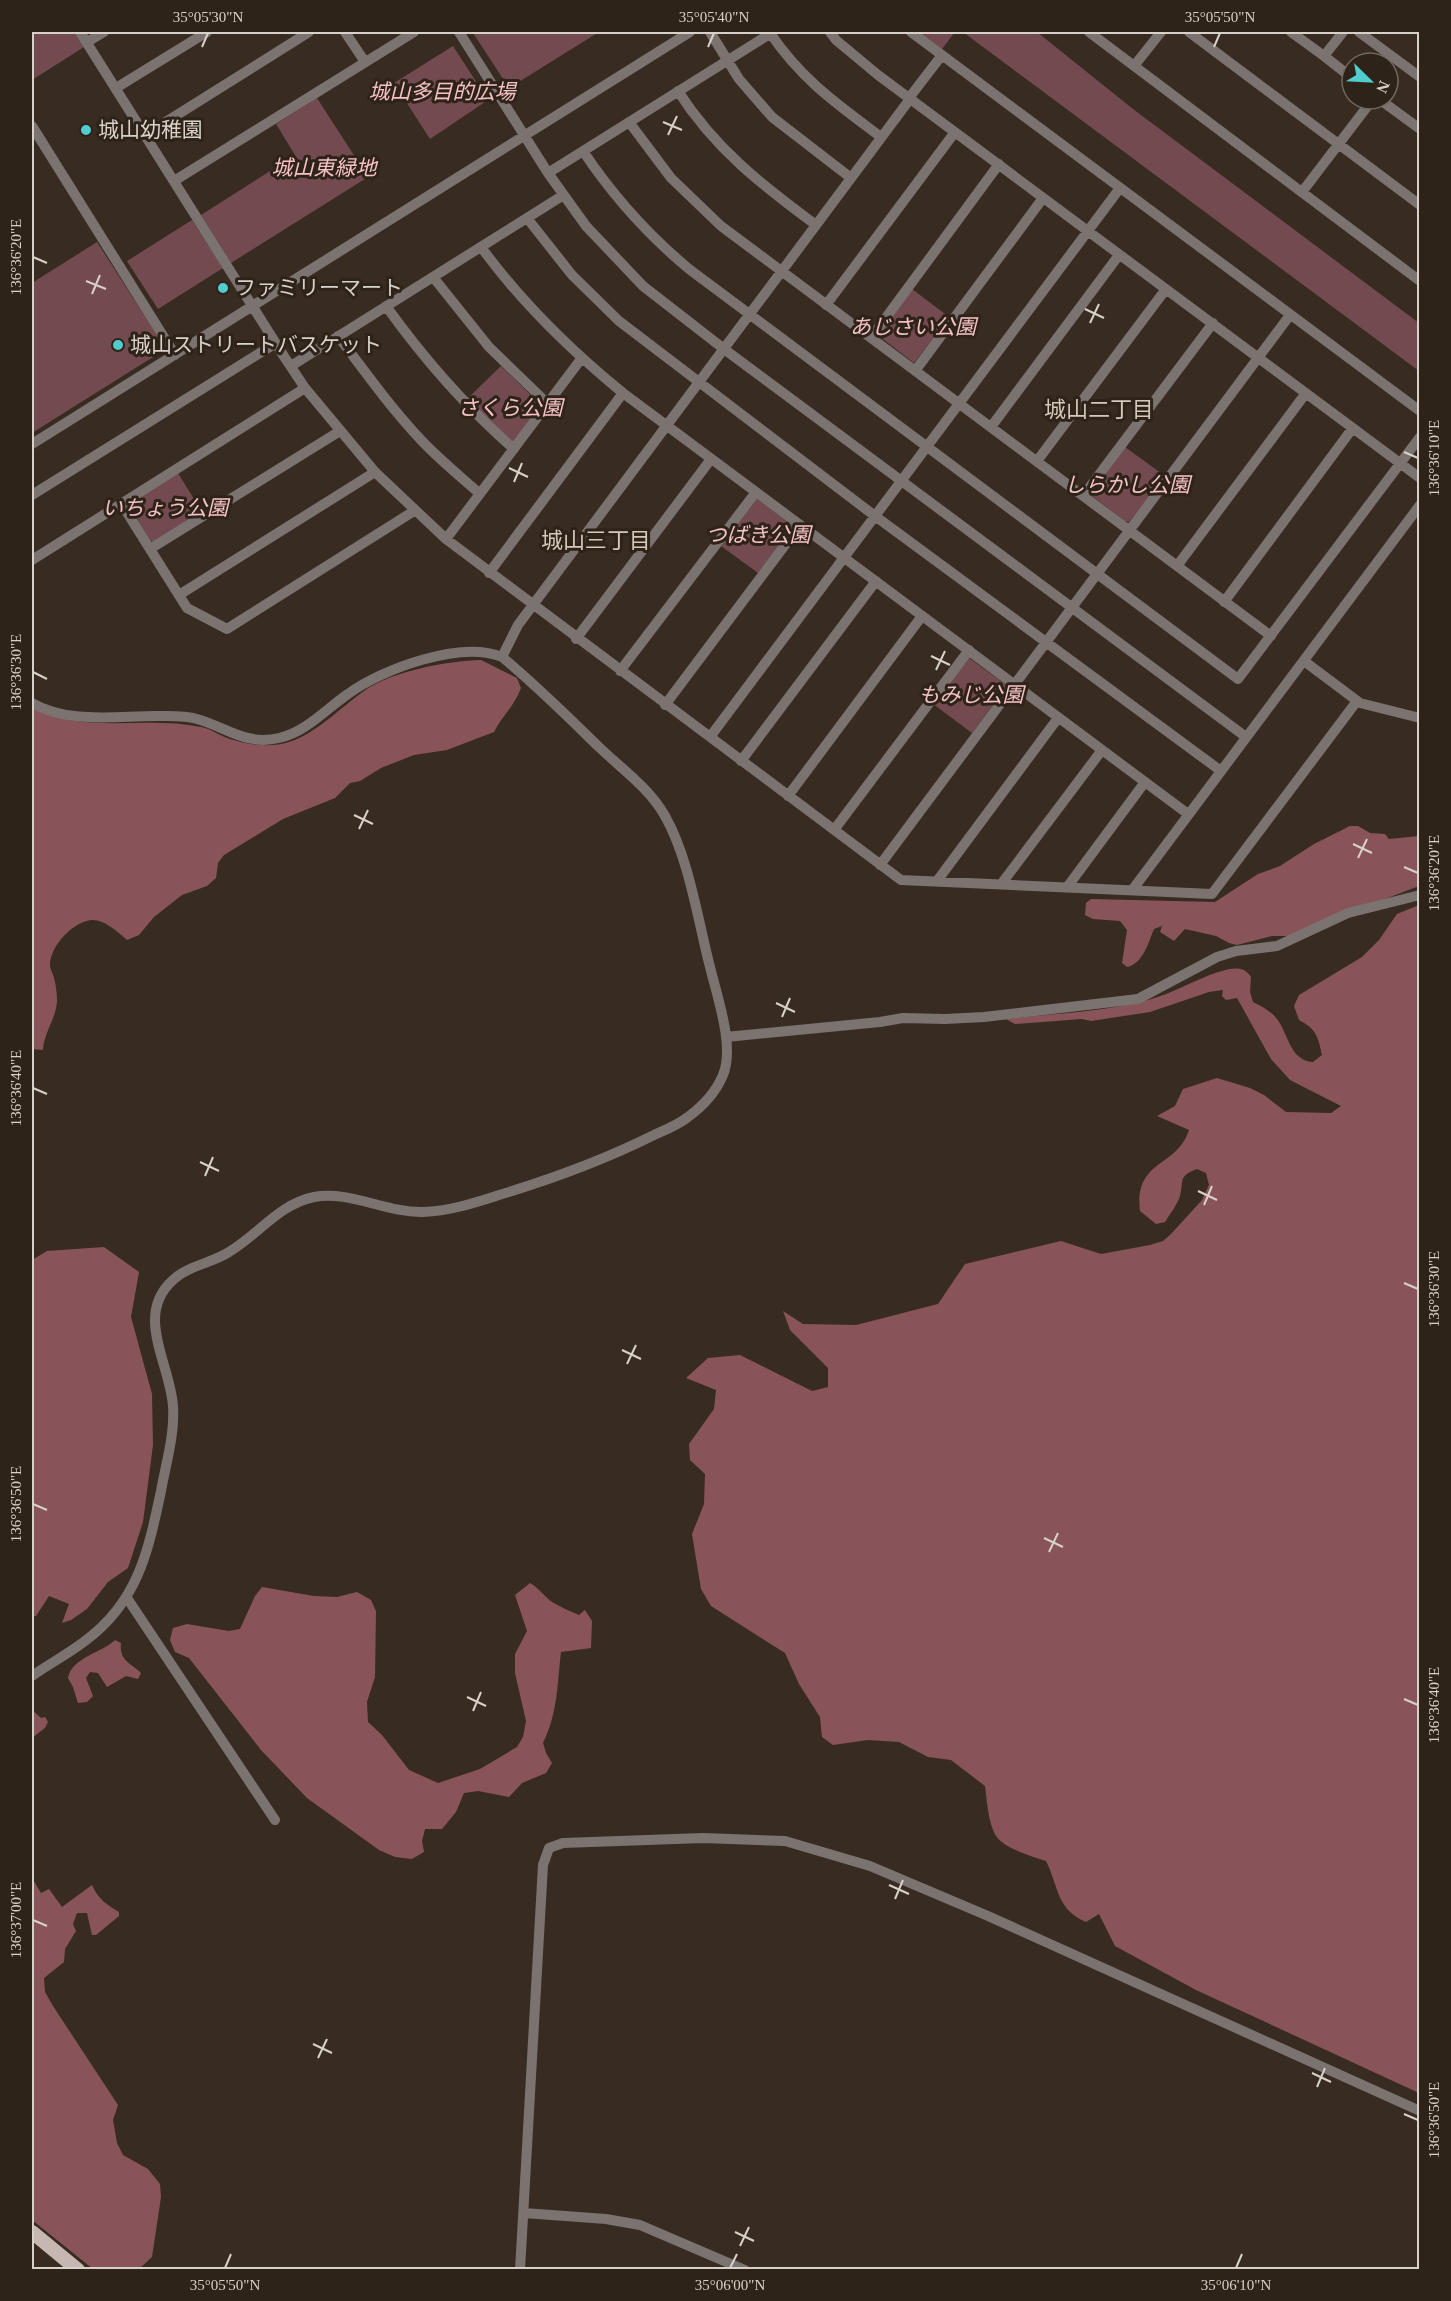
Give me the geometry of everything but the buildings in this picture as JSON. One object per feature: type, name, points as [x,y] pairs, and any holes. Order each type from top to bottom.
[{"type":"main road","points":[[32,2232],[78,2270]]},
{"type":"street","points":[[80,32],[305,388],[375,472],[414,511],[489,573],[901,880],[1212,894],[1357,701]]},
{"type":"street","points":[[87,42],[104,32]]},
{"type":"street","points":[[116,88],[207,32]]},
{"type":"street","points":[[145,135],[309,32]]},
{"type":"street","points":[[345,32],[364,62]]},
{"type":"street","points":[[174,181],[411,32]]},
{"type":"street","points":[[459,32],[562,196],[586,226],[643,286],[724,349],[1246,737]]},
{"type":"street","points":[[32,444],[690,32]]},
{"type":"street","points":[[710,32],[740,79],[772,117],[851,178]]},
{"type":"street","points":[[548,173],[772,32],[786,56],[809,81],[881,138]]},
{"type":"street","points":[[830,32],[836,40],[878,75],[1419,478]]},
{"type":"street","points":[[911,32],[1419,411]]},
{"type":"street","points":[[1089,32],[1419,281]]},
{"type":"street","points":[[1134,66],[1161,32]]},
{"type":"street","points":[[1190,32],[1419,205]]},
{"type":"street","points":[[1291,32],[1340,69]]},
{"type":"street","points":[[1324,56],[1343,32]]},
{"type":"street","points":[[1359,32],[1419,77]]},
{"type":"street","points":[[502,657],[518,625],[532,605],[942,54]]},
{"type":"street","points":[[678,91],[701,124],[736,162],[762,185],[816,225]]},
{"type":"street","points":[[1302,192],[1364,111]]},
{"type":"street","points":[[1395,111],[1419,129]]},
{"type":"street","points":[[629,122],[659,164],[697,205],[732,235],[1271,636]]},
{"type":"street","points":[[32,126],[175,355]]},
{"type":"street","points":[[826,305],[955,132]]},
{"type":"street","points":[[583,151],[610,189],[645,230],[682,264],[1238,680],[1419,437]]},
{"type":"street","points":[[871,338],[999,164]]},
{"type":"street","points":[[710,737],[1120,188]]},
{"type":"street","points":[[291,366],[562,196]]},
{"type":"street","points":[[915,371],[1044,198]]},
{"type":"street","points":[[527,218],[572,275],[610,312],[875,516],[1221,771]]},
{"type":"street","points":[[481,247],[519,296],[581,359],[623,393],[1188,814]]},
{"type":"street","points":[[991,427],[1119,255]]},
{"type":"street","points":[[433,277],[489,347],[548,404]]},
{"type":"street","points":[[1037,461],[1166,289]]},
{"type":"street","points":[[386,306],[438,374],[462,401],[514,450]]},
{"type":"street","points":[[880,865],[1290,315]]},
{"type":"street","points":[[1083,496],[1213,323]]},
{"type":"street","points":[[338,336],[405,422],[480,494]]},
{"type":"street","points":[[32,495],[276,343]]},
{"type":"street","points":[[446,539],[581,359]]},
{"type":"street","points":[[32,560],[305,388]]},
{"type":"street","points":[[489,573],[623,393]]},
{"type":"street","points":[[1177,566],[1306,393]]},
{"type":"street","points":[[1224,602],[1353,429]]},
{"type":"street","points":[[150,549],[340,431]]},
{"type":"street","points":[[576,639],[711,459]]},
{"type":"street","points":[[178,595],[375,472]]},
{"type":"street","points":[[620,671],[756,492]]},
{"type":"street","points":[[121,503],[187,608],[227,629],[414,511]]},
{"type":"street","points":[[1133,889],[1419,505]]},
{"type":"street","points":[[665,705],[800,525]]},
{"type":"street","points":[[741,761],[876,581]]},
{"type":"street","points":[[788,796],[922,616]]},
{"type":"street","points":[[834,830],[969,650]]},
{"type":"street","points":[[32,703],[43,709],[70,716],[196,718],[229,734],[271,739],[288,735],[305,727],[348,694],[381,675],[455,653],[492,653],[502,657],[642,787],[666,816],[681,854],[726,1037],[727,1057],[725,1073],[710,1098],[687,1119],[616,1155],[525,1187],[449,1210],[398,1211],[342,1197],[309,1198],[284,1210],[229,1252],[174,1278],[160,1296],[153,1316],[171,1386],[173,1427],[144,1562],[127,1598],[116,1613],[86,1640],[32,1676]]},
{"type":"street","points":[[1304,661],[1357,701],[1419,718]]},
{"type":"street","points":[[937,881],[1058,718]]},
{"type":"street","points":[[1002,883],[1102,750]]},
{"type":"street","points":[[1068,886],[1145,782]]},
{"type":"street","points":[[726,1037],[903,1018],[984,1017],[1138,999],[1217,957],[1236,951],[1277,946],[1348,913],[1419,895]]},
{"type":"street","points":[[127,1598],[275,1820]]},
{"type":"street","points":[[520,2270],[543,1865],[549,1848],[563,1843],[703,1838],[785,1841],[870,1866],[988,1916],[1419,2111]]},
{"type":"street","points":[[524,2213],[640,2225],[745,2270]]},
{"type":"green space","points":[[32,32],[74,32],[84,47],[32,80]]},
{"type":"green space","points":[[599,32],[509,88],[473,33]]},
{"type":"green space","points":[[918,32],[955,32],[942,49]]},
{"type":"green space","points":[[963,32],[1037,32],[1133,109],[1419,323],[1419,371]]},
{"type":"green space","name":"城山多目的広場","points":[[453,46],[488,100],[430,139],[394,83]]},
{"type":"green space","name":"城山東緑地","points":[[317,98],[368,177],[231,263],[201,215],[295,155],[276,124]]},
{"type":"green space","points":[[192,220],[223,268],[158,309],[127,261]]},
{"type":"green space","points":[[97,242],[164,346],[161,352],[32,433],[32,283]]},
{"type":"green space","name":"あじさい公園","points":[[912,289],[949,317],[914,363],[879,336]]},
{"type":"green space","name":"さくら公園","points":[[501,366],[541,405],[513,442],[467,399]]},
{"type":"green space","name":"しらかし公園","points":[[1125,447],[1165,476],[1129,522],[1091,495]]},
{"type":"green space","name":"いちょう公園","points":[[178,473],[202,512],[153,542],[129,506],[130,503]]},
{"type":"green space","name":"つばき公園","points":[[757,499],[793,526],[758,573],[721,546]]},
{"type":"green space","name":"もみじ公園","points":[[969,658],[1006,687],[972,733],[933,704]]},
{"type":"shaded area","points":[[481,660],[517,678],[521,688],[494,732],[447,750],[414,755],[381,768],[360,781],[350,783],[335,798],[283,819],[224,855],[218,863],[216,878],[207,886],[182,895],[154,917],[139,935],[127,940],[96,920],[84,922],[70,930],[58,943],[51,958],[50,967],[57,1001],[55,1014],[45,1037],[43,1050],[32,1049],[32,708],[72,721],[180,724],[209,729],[237,741],[275,745],[289,742],[309,733],[364,691],[389,678],[420,668]]},
{"type":"shaded area","points":[[1350,826],[1358,826],[1370,833],[1385,834],[1389,839],[1419,836],[1419,886],[1288,936],[1272,936],[1237,945],[1216,936],[1185,929],[1174,941],[1160,932],[1162,926],[1154,929],[1137,962],[1127,967],[1122,963],[1127,930],[1120,921],[1093,919],[1085,915],[1086,903],[1091,899],[1215,902],[1258,874],[1280,866],[1314,844]]},
{"type":"shaded area","points":[[1419,905],[1419,2093],[1196,1990],[1115,1946],[1099,1914],[1086,1922],[1069,1911],[1060,1896],[1046,1861],[1000,1841],[993,1831],[985,1786],[951,1760],[928,1757],[899,1742],[868,1740],[833,1745],[822,1737],[820,1717],[799,1684],[785,1653],[711,1606],[701,1589],[692,1534],[704,1504],[705,1474],[690,1460],[689,1444],[714,1409],[716,1390],[686,1378],[708,1358],[740,1355],[812,1391],[828,1387],[828,1368],[790,1330],[783,1311],[803,1324],[856,1325],[938,1304],[965,1264],[1061,1241],[1101,1254],[1163,1241],[1202,1200],[1209,1185],[1206,1173],[1197,1169],[1184,1176],[1179,1199],[1165,1222],[1156,1224],[1140,1211],[1143,1182],[1183,1142],[1189,1130],[1157,1116],[1175,1106],[1183,1089],[1217,1078],[1250,1088],[1264,1095],[1286,1112],[1331,1113],[1341,1106],[1290,1080],[1271,1059],[1237,998],[1226,1000],[1222,996],[1223,990],[1209,992],[1150,1012],[1091,1021],[1082,1019],[1015,1024],[1006,1019],[1128,1005],[1166,994],[1224,970],[1240,969],[1251,977],[1250,992],[1253,1002],[1269,1011],[1277,1019],[1294,1052],[1299,1057],[1313,1062],[1322,1055],[1315,1034],[1299,1020],[1294,1006],[1299,995],[1362,957],[1379,940],[1397,914]]},
{"type":"shaded area","points":[[104,1247],[139,1272],[131,1317],[152,1394],[153,1445],[143,1522],[128,1568],[108,1582],[87,1609],[62,1623],[69,1604],[49,1596],[36,1616],[32,1616],[32,1260],[47,1251]]},
{"type":"shaded area","points":[[530,1583],[552,1602],[562,1607],[579,1615],[585,1610],[592,1621],[591,1648],[561,1652],[554,1710],[543,1743],[552,1763],[546,1773],[522,1783],[509,1797],[478,1791],[464,1793],[456,1812],[442,1829],[425,1829],[422,1841],[424,1852],[412,1859],[395,1857],[379,1850],[307,1798],[261,1750],[189,1658],[175,1652],[170,1640],[173,1628],[187,1624],[229,1631],[240,1629],[255,1596],[262,1587],[314,1596],[337,1597],[357,1592],[371,1600],[376,1611],[375,1677],[367,1702],[368,1722],[382,1735],[409,1770],[438,1783],[480,1769],[517,1747],[523,1737],[526,1721],[515,1673],[515,1654],[527,1631],[515,1595]]},
{"type":"shaded area","points":[[115,1640],[121,1643],[124,1658],[141,1673],[138,1679],[126,1676],[107,1687],[98,1673],[90,1672],[86,1678],[93,1696],[87,1702],[78,1703],[68,1678],[71,1671],[81,1660]]},
{"type":"shaded area","points":[[32,1710],[41,1718],[45,1717],[48,1722],[45,1728],[32,1738]]},
{"type":"shaded area","points":[[32,1878],[41,1893],[49,1889],[62,1907],[92,1885],[103,1901],[119,1912],[119,1916],[96,1935],[92,1935],[87,1913],[77,1913],[73,1924],[76,1931],[65,1949],[64,1962],[44,1978],[45,1992],[53,2006],[118,2105],[113,2120],[117,2143],[123,2155],[148,2169],[160,2184],[161,2197],[152,2257],[139,2269],[93,2269],[32,2220]]},
{"type":"place","name":"城山幼稚園","points":[[86,130]]},
{"type":"place","name":"ファミリーマート","points":[[223,288]]},
{"type":"place","name":"城山ストリートバスケット","points":[[118,345]]},
{"type":"district","name":"城山二丁目","points":[[1099,409]]},
{"type":"district","name":"城山三丁目","points":[[596,540]]}]
